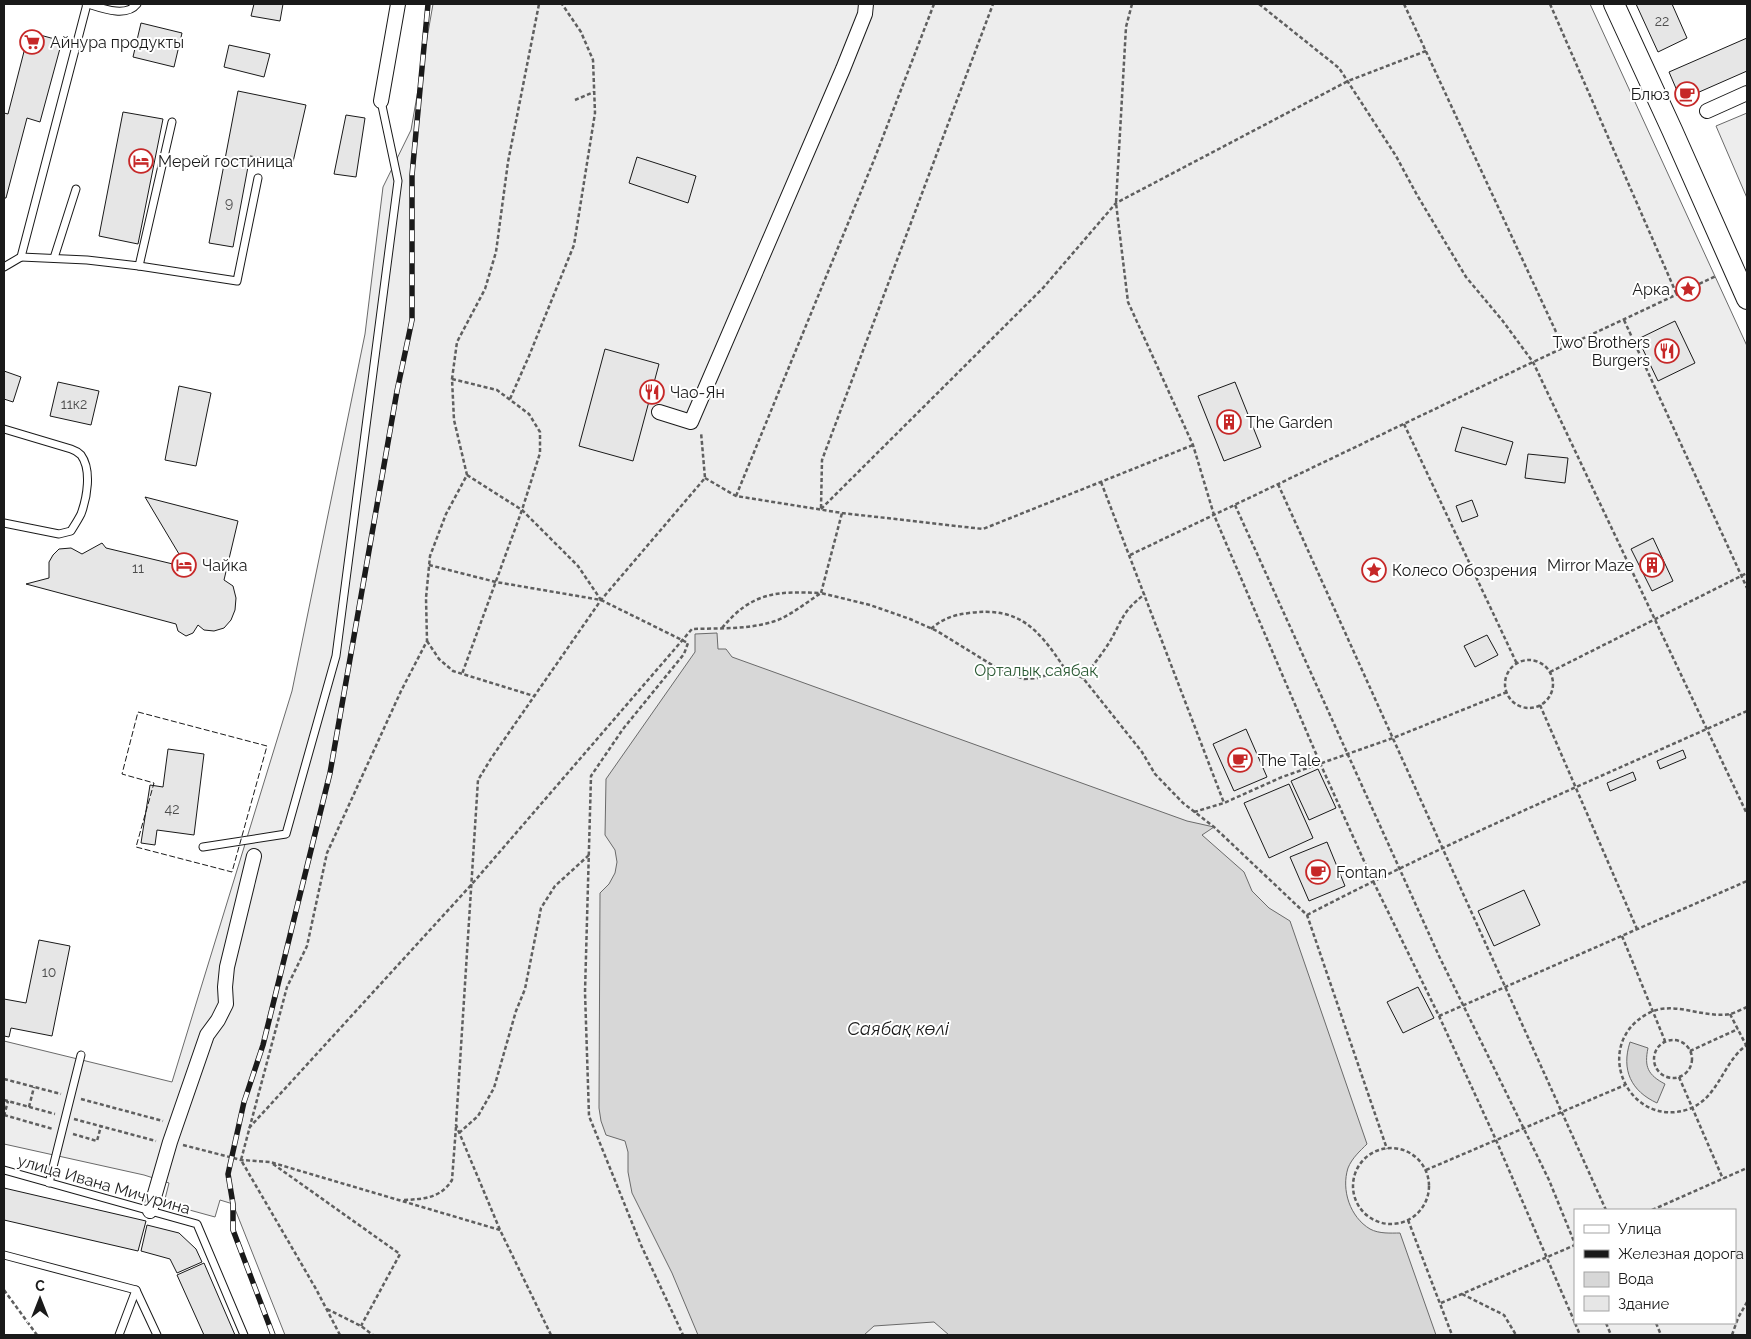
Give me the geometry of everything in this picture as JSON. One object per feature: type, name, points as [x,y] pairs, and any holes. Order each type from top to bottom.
[{"type":"main road","points":[[1614,4],[1747,299]]},
{"type":"street","points":[[381,100],[398,4]]},
{"type":"street","points":[[659,412],[690,422],[846,60],[865,14],[866,4]]},
{"type":"street","points":[[1707,111],[1747,93]]},
{"type":"street","points":[[150,1211],[176,1124],[207,1035],[218,1020],[226,1004],[227,967],[254,856]]},
{"type":"lane","points":[[21,256],[87,4],[119,12],[134,8],[137,4]]},
{"type":"lane","points":[[203,847],[286,834],[336,656],[398,182],[381,100]]},
{"type":"lane","points":[[139,266],[172,122]]},
{"type":"lane","points":[[4,268],[21,256],[87,260],[139,266],[237,281],[258,178]]},
{"type":"lane","points":[[54,258],[76,189]]},
{"type":"lane","points":[[4,429],[71,449],[80,454],[86,464],[87,476],[85,497],[80,514],[71,531],[59,534],[4,523]]},
{"type":"lane","points":[[49,1183],[81,1055]]},
{"type":"lane","name":"улица Ивана Мичурина","points":[[4,1170],[197,1224],[244,1335]]},
{"type":"lane","points":[[4,1255],[136,1290]]},
{"type":"lane","points":[[119,1335],[136,1290]]},
{"type":"lane","points":[[136,1290],[157,1335]]},
{"type":"path","points":[[340,1335],[241,1160],[287,987],[307,946],[327,853],[401,691],[427,641],[426,598],[430,556],[446,514],[467,475],[454,420],[452,379],[457,342],[485,288],[496,252],[508,162],[539,4]]},
{"type":"path","points":[[510,400],[574,244],[595,113],[592,60],[581,32],[562,4]]},
{"type":"path","points":[[736,496],[874,160],[934,4]]},
{"type":"path","points":[[821,509],[822,460],[992,4]]},
{"type":"path","points":[[1132,4],[1126,27],[1116,203],[1128,302],[1193,445],[1214,515],[1320,763],[1373,881],[1439,1016],[1496,1140],[1574,1321]]},
{"type":"path","points":[[1259,4],[1339,68],[1396,156],[1466,277],[1502,320],[1533,362],[1747,814]]},
{"type":"path","points":[[1404,4],[1564,348]]},
{"type":"path","points":[[1550,4],[1677,295]]},
{"type":"path","points":[[821,509],[1043,288],[1116,203],[1348,81],[1426,51]]},
{"type":"path","points":[[575,100],[594,92]]},
{"type":"path","points":[[1130,555],[1716,276]]},
{"type":"path","points":[[1624,320],[1747,588]]},
{"type":"path","points":[[452,379],[497,390],[529,414],[540,432],[540,453],[522,510],[462,674]]},
{"type":"path","points":[[1404,424],[1516,664]]},
{"type":"path","points":[[400,1200],[428,1198],[439,1194],[448,1187],[452,1180],[478,780],[601,600],[705,478],[701,431]]},
{"type":"path","points":[[705,478],[736,496],[842,513],[983,530],[1193,445]]},
{"type":"path","points":[[467,475],[522,510],[578,566],[601,600]]},
{"type":"path","points":[[1101,482],[1224,803]]},
{"type":"path","points":[[1278,484],[1606,1209]]},
{"type":"path","points":[[1235,504],[1463,1006],[1550,1180],[1574,1241]]},
{"type":"path","points":[[249,1128],[472,884],[692,629],[753,626],[777,620],[797,610],[821,593],[842,513]]},
{"type":"path","points":[[429,565],[496,582],[601,600],[688,643],[684,654],[623,729],[591,776],[585,992],[589,1116],[641,1245],[683,1335]]},
{"type":"path","points":[[1550,672],[1747,573]]},
{"type":"path","points":[[722,628],[732,616],[749,602],[775,594],[821,593],[870,605],[910,619],[931,629],[997,668],[1024,679],[1038,678],[1065,669]]},
{"type":"path","points":[[1083,678],[1109,642],[1122,617],[1132,604],[1145,594]]},
{"type":"path","points":[[931,629],[941,620],[960,614],[984,611],[1006,613],[1029,624],[1049,644],[1065,669],[1083,678],[1142,752],[1155,774],[1194,812],[1214,827],[1308,915],[1387,1149]]},
{"type":"path","points":[[427,641],[439,660],[453,671],[534,696]]},
{"type":"path","points":[[1524,661],[1539,662],[1550,672],[1553,680],[1551,695],[1540,705],[1532,708],[1524,707],[1511,699],[1507,692],[1507,676],[1510,669],[1516,664],[1524,661]]},
{"type":"path","points":[[1194,812],[1224,803],[1282,777],[1393,738],[1507,692]]},
{"type":"path","points":[[1540,705],[1637,929]]},
{"type":"path","points":[[1308,915],[1399,868],[1747,712]]},
{"type":"path","points":[[459,1133],[478,1116],[494,1088],[516,1011],[525,989],[541,908],[554,886],[589,855]]},
{"type":"path","points":[[1439,1016],[1747,881]]},
{"type":"path","points":[[1622,936],[1665,1041]]},
{"type":"path","points":[[1730,1014],[1747,1045],[1735,1054],[1721,1078],[1705,1099],[1693,1106],[1672,1112],[1654,1109],[1638,1101],[1624,1085],[1620,1070],[1619,1052],[1625,1035],[1635,1022],[1664,1008],[1680,1008],[1705,1014],[1730,1014],[1747,1007]]},
{"type":"path","points":[[1690,1051],[1738,1029]]},
{"type":"path","points":[[1676,1040],[1687,1046],[1690,1051],[1691,1063],[1688,1069],[1673,1078],[1661,1074],[1654,1063],[1655,1051],[1665,1041],[1676,1040]]},
{"type":"path","points":[[1679,1076],[1722,1179]]},
{"type":"path","points":[[4,1079],[176,1124]]},
{"type":"path","points":[[1425,1171],[1624,1085]]},
{"type":"path","points":[[29,1107],[34,1087]]},
{"type":"path","points":[[4,1100],[241,1160],[270,1162],[500,1230]]},
{"type":"path","points":[[4,1116],[8,1101]]},
{"type":"path","points":[[456,1125],[500,1230],[551,1335]]},
{"type":"path","points":[[1394,1148],[1406,1151],[1416,1158],[1425,1171],[1429,1191],[1426,1203],[1418,1213],[1408,1220],[1396,1224],[1384,1224],[1372,1219],[1362,1211],[1356,1200],[1353,1187],[1355,1175],[1360,1164],[1370,1155],[1381,1150],[1394,1148]]},
{"type":"path","points":[[270,1162],[400,1254],[361,1326]]},
{"type":"path","points":[[1654,1209],[1747,1168]]},
{"type":"path","points":[[1408,1220],[1452,1335]]},
{"type":"path","points":[[1441,1303],[1574,1244]]},
{"type":"path","points":[[4,1290],[37,1335]]},
{"type":"path","points":[[1462,1294],[1504,1314],[1516,1335]]},
{"type":"path","points":[[1736,1324],[1747,1302]]},
{"type":"path","points":[[326,1309],[361,1326],[373,1335]]},
{"type":"shaded area","name":"Орталық саябақ","points":[[433,4],[1590,4],[1747,346],[1747,1335],[285,1335],[233,1204],[220,1200],[215,1217],[164,1203],[169,1183],[144,1175],[4,1144],[4,1041],[172,1082],[292,691],[365,334],[383,187],[411,130]]},
{"type":"shaded area","points":[[1747,113],[1747,198],[1716,126]]},
{"type":"water","name":"Саябақ көлі","points":[[717,633],[718,649],[726,649],[732,657],[1187,821],[1214,827],[1202,835],[1244,872],[1252,891],[1269,908],[1290,921],[1367,1144],[1354,1158],[1348,1168],[1346,1185],[1349,1202],[1357,1218],[1370,1229],[1381,1232],[1400,1233],[1436,1335],[949,1335],[934,1322],[874,1326],[864,1335],[698,1335],[672,1273],[632,1193],[628,1172],[628,1152],[625,1141],[606,1135],[601,1121],[599,1108],[600,893],[609,884],[615,873],[617,862],[615,850],[605,835],[606,779],[695,652],[695,634]]},
{"type":"water","points":[[1630,1042],[1648,1048],[1647,1065],[1649,1070],[1651,1074],[1665,1084],[1657,1103],[1641,1092],[1630,1078],[1627,1062]]},
{"type":"building","points":[[254,4],[283,4],[280,21],[251,16]]},
{"type":"building","points":[[1636,4],[1672,4],[1687,38],[1658,52]]},
{"type":"building","points":[[141,23],[182,33],[174,67],[133,57]]},
{"type":"building","points":[[29,32],[62,41],[40,122],[27,118],[6,198],[4,198],[4,113],[8,114]]},
{"type":"building","points":[[1747,38],[1747,71],[1681,100],[1669,72]]},
{"type":"building","points":[[229,45],[270,54],[264,77],[224,67]]},
{"type":"building","points":[[238,91],[306,105],[293,162],[250,156],[233,247],[209,243]]},
{"type":"building","points":[[123,112],[163,119],[138,244],[99,236]]},
{"type":"building","points":[[346,115],[365,118],[356,177],[334,174]]},
{"type":"building","points":[[637,157],[696,176],[688,203],[629,183]]},
{"type":"building","name":"Two Brothers Burgers","points":[[1675,321],[1695,363],[1658,381],[1638,339]]},
{"type":"building","points":[[605,349],[659,364],[633,461],[579,446]]},
{"type":"building","points":[[4,371],[21,377],[13,402],[4,399]]},
{"type":"building","points":[[58,382],[99,391],[91,425],[50,416]]},
{"type":"building","name":"The Garden","points":[[1235,382],[1261,447],[1224,461],[1198,396]]},
{"type":"building","points":[[179,386],[211,393],[196,466],[165,460]]},
{"type":"building","points":[[1462,427],[1513,442],[1506,465],[1455,451]]},
{"type":"building","points":[[1528,454],[1568,458],[1565,483],[1525,478]]},
{"type":"building","points":[[145,497],[238,521],[224,580],[233,586],[236,598],[235,610],[231,620],[224,628],[214,631],[204,630],[198,625],[193,633],[186,636],[178,631],[176,624],[26,584],[49,578],[49,562],[59,549],[71,548],[82,554],[102,543],[106,548],[177,565],[179,554]]},
{"type":"building","points":[[1472,500],[1478,516],[1462,522],[1456,506]]},
{"type":"building","name":"Mirror Maze","points":[[1653,538],[1673,581],[1652,591],[1631,549]]},
{"type":"building","points":[[1487,635],[1498,655],[1475,667],[1464,646]]},
{"type":"building","name":"The Tale","points":[[1246,729],[1267,777],[1234,791],[1213,744]]},
{"type":"building","points":[[168,749],[204,754],[194,835],[157,830],[155,845],[141,843],[150,785],[163,787]]},
{"type":"building","points":[[1683,750],[1686,758],[1660,769],[1657,761]]},
{"type":"building","points":[[1318,769],[1336,808],[1309,820],[1291,781]]},
{"type":"building","points":[[1633,772],[1636,780],[1610,791],[1607,783]]},
{"type":"building","points":[[1289,784],[1313,838],[1269,858],[1244,803]]},
{"type":"building","name":"Fontan","points":[[1327,842],[1345,886],[1309,901],[1290,857]]},
{"type":"building","points":[[1524,890],[1540,925],[1494,946],[1478,911]]},
{"type":"building","points":[[39,940],[70,946],[52,1036],[11,1028],[9,1037],[4,1036],[4,999],[26,1003]]},
{"type":"building","points":[[1418,987],[1434,1018],[1403,1033],[1387,1002]]},
{"type":"building","points":[[4,1188],[146,1221],[138,1251],[4,1220]]},
{"type":"building","points":[[147,1225],[179,1233],[196,1249],[202,1262],[177,1273],[170,1259],[141,1251]]},
{"type":"building","points":[[204,1263],[235,1335],[204,1335],[177,1275]]},
{"type":"railway","points":[[273,1335],[233,1230],[233,1204],[228,1174],[244,1102],[263,1045],[330,773],[397,391],[412,320],[412,175],[428,4]]},
{"type":"fence","points":[[138,712],[267,746],[232,872],[136,847],[154,783],[122,774],[138,712]]},
{"type":"place","name":"Айнура продукты","points":[[32,42]]},
{"type":"place","name":"Блюз","points":[[1687,94]]},
{"type":"place","name":"Мерей гостиница","points":[[141,161]]},
{"type":"place","name":"Арка","points":[[1688,289]]},
{"type":"place","name":"Two Brothers Burgers","points":[[1667,351]]},
{"type":"place","name":"Чао-Ян","points":[[652,392]]},
{"type":"place","name":"The Garden","points":[[1229,422]]},
{"type":"place","name":"Чайка","points":[[184,565]]},
{"type":"place","name":"Mirror Maze","points":[[1652,565]]},
{"type":"place","name":"Колесо Обозрения","points":[[1374,570]]},
{"type":"place","name":"The Tale","points":[[1240,760]]},
{"type":"place","name":"Fontan","points":[[1318,872]]}]
